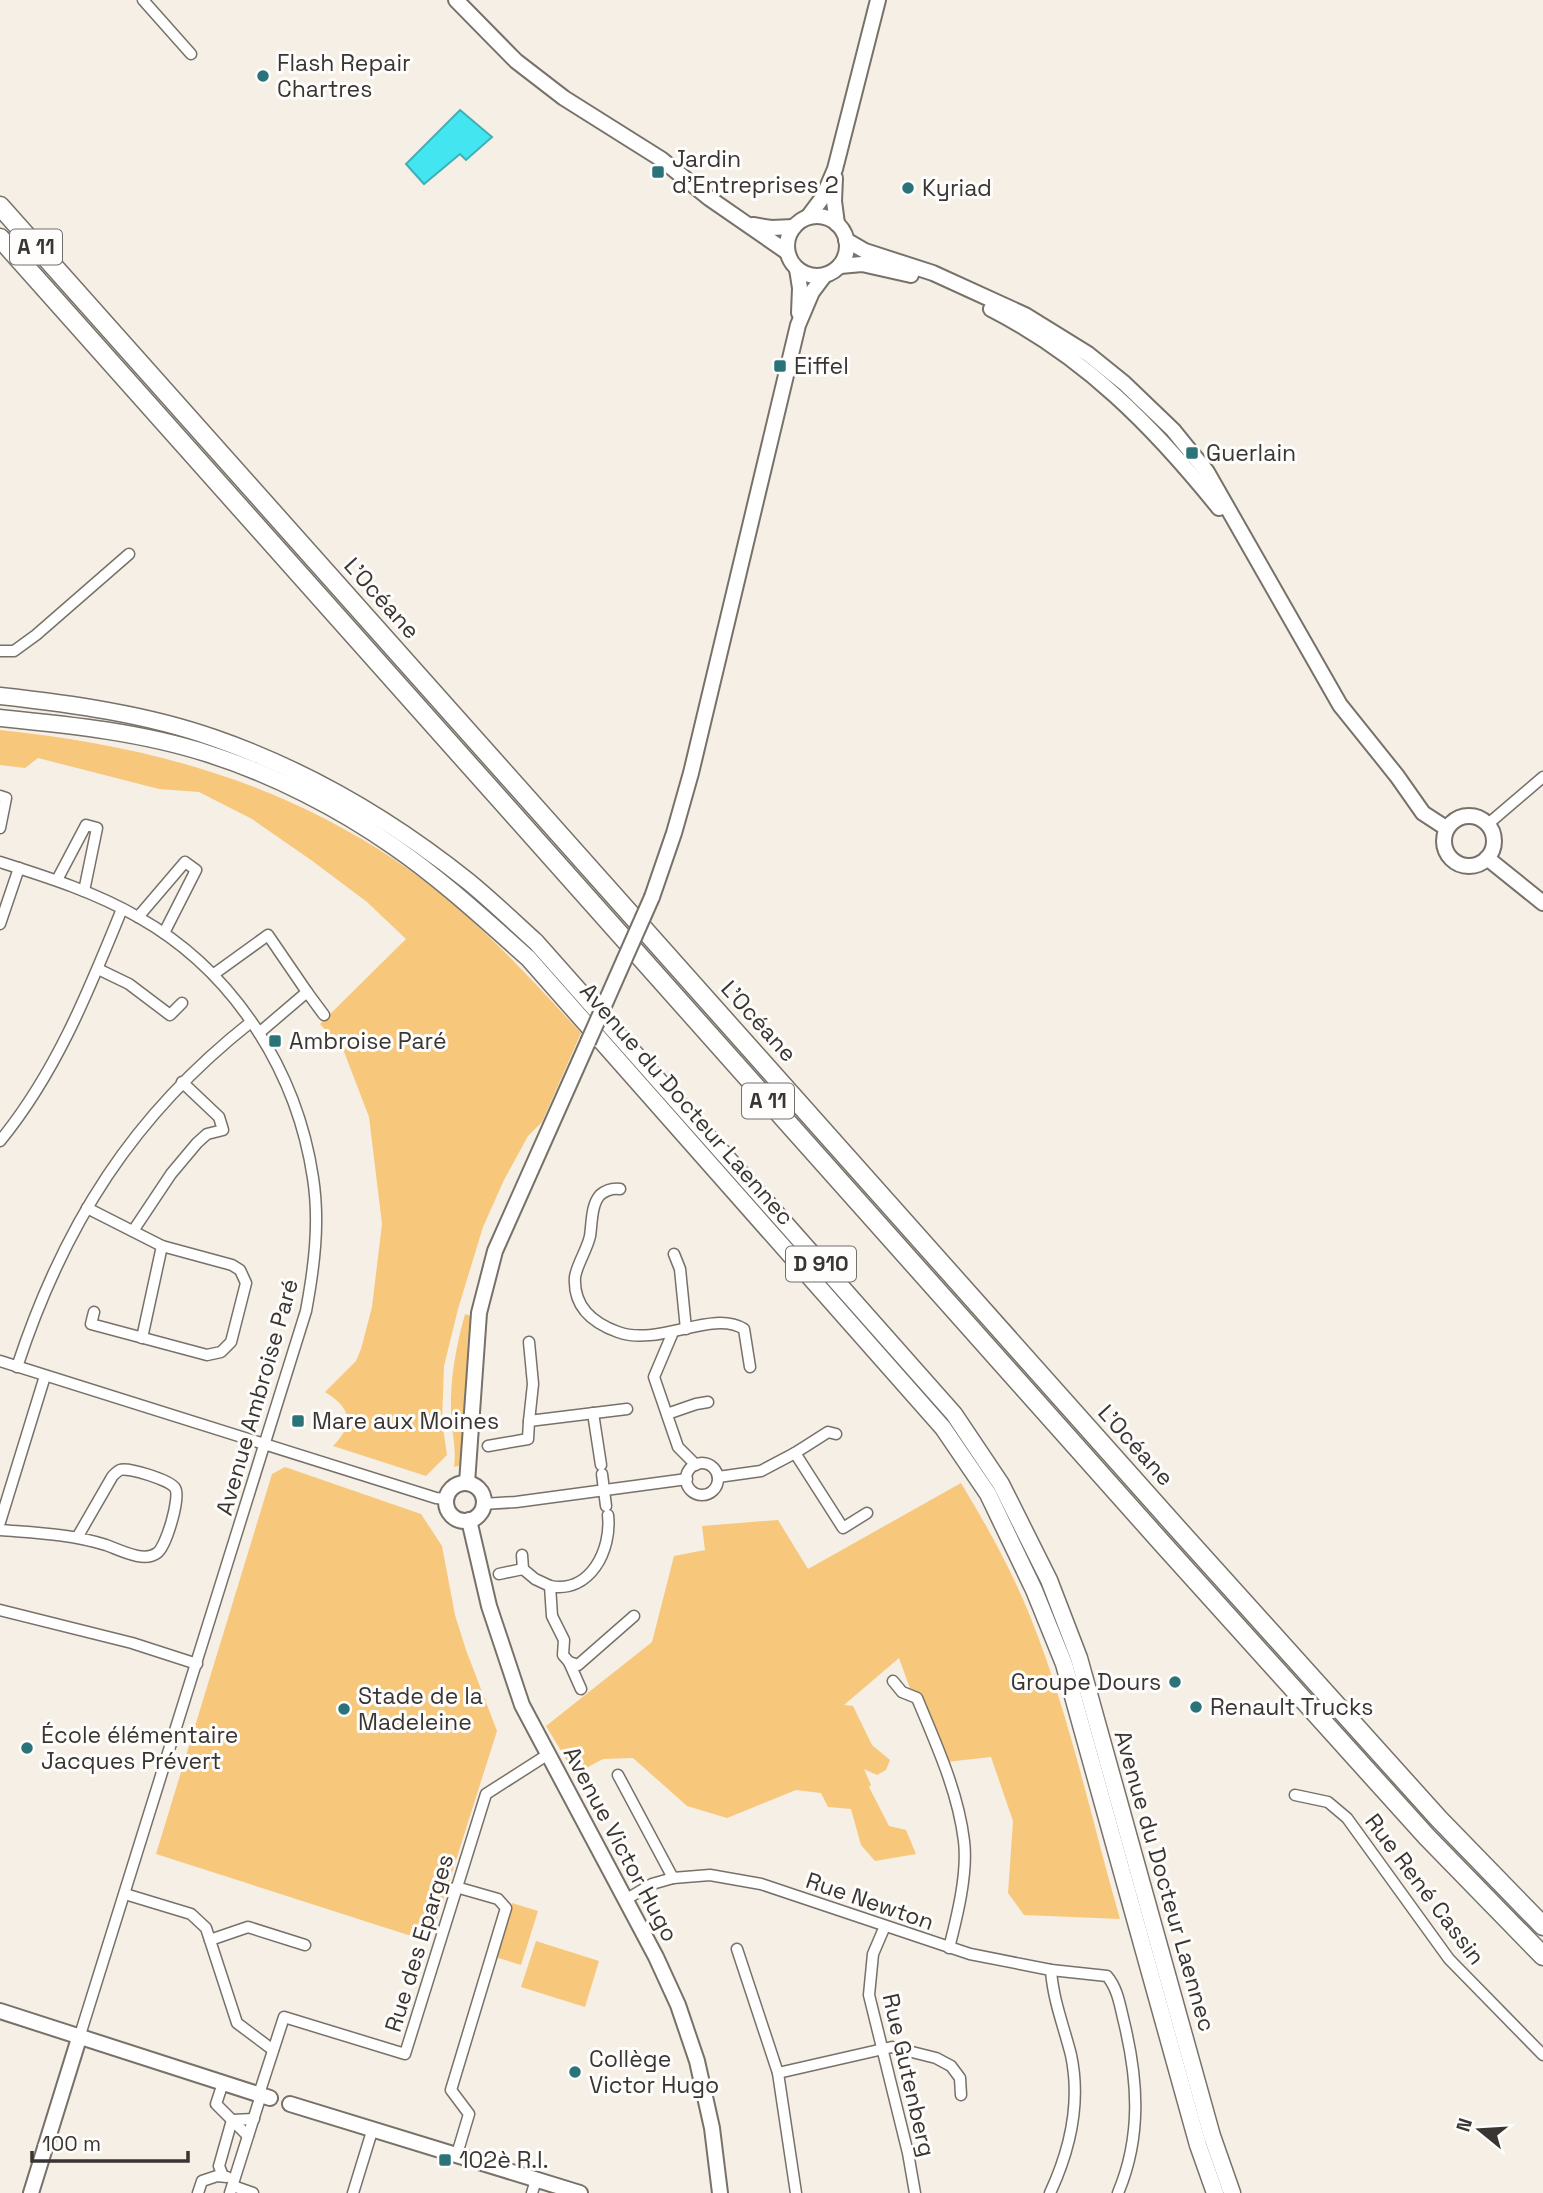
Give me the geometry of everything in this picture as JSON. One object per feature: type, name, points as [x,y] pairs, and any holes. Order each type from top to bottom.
[{"type":"highway","name":"L’Océane","points":[[0,206],[1177,1528],[1439,1819],[1543,1926]]},
{"type":"highway","name":"L’Océane","points":[[0,238],[1170,1552],[1427,1837],[1543,1956]]},
{"type":"main road","name":"Avenue du Docteur Laennec","points":[[0,696],[60,703],[136,717],[214,738],[307,778],[401,831],[470,883],[536,942],[954,1414],[1001,1484],[1049,1580],[1079,1658],[1212,2136],[1233,2193]]},
{"type":"main road","name":"Avenue du Docteur Laennec","points":[[2,718],[131,734],[209,754],[299,790],[393,845],[461,899],[528,958],[943,1428],[988,1494],[1034,1590],[1064,1664],[1198,2145],[1215,2193]]},
{"type":"street","points":[[143,0],[191,54]]},
{"type":"street","points":[[456,0],[516,61],[564,98],[661,159],[744,224],[787,252],[797,269],[800,288],[798,324],[691,774],[674,833],[652,897],[495,1251],[479,1313],[467,1483]]},
{"type":"street","points":[[787,252],[788,239],[794,227],[808,217],[823,197],[835,169],[878,0]]},
{"type":"street","points":[[835,169],[834,201],[838,224],[846,240],[846,254],[840,266]]},
{"type":"street","points":[[808,217],[821,216],[838,224]]},
{"type":"street","points":[[744,224],[771,228],[794,227]]},
{"type":"street","points":[[846,240],[865,251],[933,273],[1014,310],[1087,354],[1124,383],[1173,430],[1207,472],[1340,705],[1423,813],[1446,828]]},
{"type":"street","points":[[798,324],[812,292],[824,276],[840,266],[862,264],[925,280],[1006,317],[1059,350],[1100,381],[1144,420],[1246,542]]},
{"type":"street","points":[[797,269],[810,276],[824,276]]},
{"type":"street","points":[[1144,420],[1168,435]]},
{"type":"street","points":[[0,651],[14,651],[36,635],[129,554]]},
{"type":"street","points":[[1488,824],[1543,777]]},
{"type":"street","points":[[0,796],[6,798],[0,828]]},
{"type":"street","points":[[1466,815],[1474,816],[1488,824],[1494,845],[1488,858],[1473,866],[1465,866],[1451,859],[1444,844],[1446,828],[1451,822],[1466,815]]},
{"type":"street","points":[[57,880],[86,825],[97,828],[85,891]]},
{"type":"street","points":[[1488,858],[1543,903]]},
{"type":"street","name":"Avenue Ambroise Paré","points":[[0,862],[85,891],[138,917],[164,933],[214,974],[271,1051],[304,1135],[313,1180],[316,1228],[306,1311],[80,2035]]},
{"type":"street","points":[[138,917],[185,862],[196,870],[164,933]]},
{"type":"street","points":[[0,924],[19,868]]},
{"type":"street","points":[[0,1142],[41,1083],[69,1031],[98,970],[122,909]]},
{"type":"street","points":[[214,974],[268,935],[324,1015]]},
{"type":"street","points":[[98,970],[128,984],[170,1015],[182,1003]]},
{"type":"street","points":[[259,1033],[307,992]]},
{"type":"street","points":[[18,1367],[49,1279],[65,1246],[119,1155],[182,1082],[219,1047],[251,1022]]},
{"type":"street","points":[[133,1231],[171,1174],[197,1143],[207,1134],[222,1130],[219,1116],[182,1082]]},
{"type":"street","points":[[620,1189],[612,1188],[599,1196],[593,1208],[588,1243],[575,1276],[579,1302],[588,1317],[617,1332],[631,1335],[663,1335],[718,1323],[735,1323],[744,1329],[750,1367]]},
{"type":"street","points":[[87,1208],[162,1246],[232,1265],[240,1270],[246,1283],[231,1342],[220,1352],[207,1355],[91,1324],[94,1311]]},
{"type":"street","points":[[142,1338],[162,1246]]},
{"type":"street","points":[[674,1254],[680,1269],[686,1329]]},
{"type":"street","points":[[673,1332],[654,1377],[678,1447],[696,1465]]},
{"type":"street","points":[[488,1446],[528,1439],[533,1384],[529,1342]]},
{"type":"street","points":[[0,1361],[446,1499]]},
{"type":"street","points":[[0,1522],[45,1376]]},
{"type":"street","points":[[667,1414],[708,1402]]},
{"type":"street","points":[[529,1421],[627,1409]]},
{"type":"street","points":[[522,1555],[523,1569],[535,1579],[562,1589],[578,1583],[591,1572],[607,1545],[609,1529],[593,1413]]},
{"type":"street","points":[[718,1477],[761,1471],[828,1432],[836,1434]]},
{"type":"street","points":[[796,1453],[843,1528],[867,1513]]},
{"type":"street","points":[[708,1464],[718,1477],[716,1488],[701,1495],[692,1491],[687,1479],[696,1465],[708,1464]]},
{"type":"street","points":[[0,1530],[78,1536],[142,1557],[155,1556],[163,1549],[177,1499],[176,1488],[169,1482],[128,1469],[119,1471],[112,1477],[78,1536]]},
{"type":"street","points":[[483,1504],[687,1479]]},
{"type":"street","points":[[467,1483],[478,1488],[483,1504],[478,1514],[469,1520],[457,1519],[448,1510],[446,1499],[456,1485],[467,1483]]},
{"type":"street","name":"Avenue Victor Hugo","points":[[469,1520],[488,1606],[522,1705],[656,1957],[678,2005],[697,2061],[712,2128],[720,2193]]},
{"type":"street","points":[[499,1574],[523,1569]]},
{"type":"street","points":[[550,1586],[552,1616],[564,1640],[563,1655],[581,1689]]},
{"type":"street","points":[[0,1610],[132,1643],[197,1664]]},
{"type":"street","points":[[569,1662],[578,1665],[634,1616]]},
{"type":"street","points":[[892,1681],[902,1692],[917,1698],[956,1797],[965,1843],[960,1893],[949,1948]]},
{"type":"street","name":"Rue des Eparges","points":[[233,2186],[263,2096],[273,2050],[284,2017],[405,2054],[486,1794],[547,1755]]},
{"type":"street","points":[[618,1775],[673,1878]]},
{"type":"street","name":"Rue René Cassin","points":[[1295,1795],[1328,1802],[1347,1818],[1449,1959],[1543,2055]]},
{"type":"street","name":"Rue Newton","points":[[625,1900],[652,1884],[673,1878],[710,1875],[761,1884],[949,1948],[1051,1970],[1107,1976],[1114,1984],[1118,1996],[1136,2092],[1133,2138],[1124,2179],[1118,2193]]},
{"type":"street","points":[[456,1887],[498,1899],[506,1908],[452,2090],[469,2114],[457,2154]]},
{"type":"street","points":[[125,1894],[191,1914],[199,1919],[206,1928],[237,2022],[273,2050]]},
{"type":"street","name":"Rue Gutenberg","points":[[884,1926],[873,1954],[869,1995],[908,2153],[915,2193]]},
{"type":"street","points":[[210,1940],[248,1927],[305,1945]]},
{"type":"street","points":[[737,1949],[778,2073],[796,2193]]},
{"type":"street","points":[[1051,1970],[1052,1986],[1071,2056],[1075,2091],[1070,2137],[1051,2193]]},
{"type":"street","points":[[0,2011],[263,2096]]},
{"type":"street","points":[[31,2193],[80,2035]]},
{"type":"street","points":[[778,2073],[892,2047],[944,2061],[960,2078],[961,2095]]},
{"type":"street","points":[[223,2083],[216,2104],[248,2136]]},
{"type":"street","points":[[290,2104],[457,2154],[534,2186],[580,2193]]},
{"type":"street","points":[[232,2120],[254,2119]]},
{"type":"street","points":[[232,2120],[219,2166],[223,2176],[233,2186],[253,2193]]},
{"type":"street","points":[[353,2193],[373,2128]]},
{"type":"street","points":[[198,2193],[202,2180],[223,2176]]},
{"type":"shaded area","points":[[0,730],[105,745],[206,770],[254,787],[349,832],[395,860],[446,898],[516,963],[581,1033],[542,1122],[528,1136],[483,1227],[444,1366],[442,1421],[447,1455],[426,1476],[333,1446],[345,1430],[347,1416],[340,1404],[325,1392],[356,1361],[361,1349],[372,1307],[382,1224],[369,1117],[343,1049],[320,1024],[406,939],[367,902],[252,819],[199,792],[159,789],[38,758],[25,768],[0,765]]},
{"type":"shaded area","points":[[465,1314],[473,1317],[463,1449],[459,1466],[454,1467],[452,1387],[456,1351]]},
{"type":"shaded area","name":"Stade de la Madeleine","points":[[285,1467],[421,1514],[442,1546],[455,1615],[497,1731],[430,1942],[156,1854],[272,1474]]},
{"type":"shaded area","points":[[961,1483],[1007,1565],[1044,1653],[1068,1728],[1120,1919],[1024,1915],[1008,1893],[1013,1821],[991,1757],[937,1763],[899,1658],[844,1705],[853,1706],[872,1745],[890,1760],[886,1770],[877,1775],[864,1769],[871,1785],[869,1787],[889,1826],[906,1830],[916,1854],[875,1861],[861,1845],[851,1809],[828,1807],[821,1793],[796,1790],[727,1818],[687,1806],[633,1758],[603,1759],[575,1774],[546,1726],[652,1642],[674,1556],[705,1550],[702,1526],[778,1520],[808,1569]]},
{"type":"shaded area","points":[[512,1903],[538,1911],[521,1965],[495,1957]]},
{"type":"shaded area","points":[[536,1941],[599,1961],[585,2007],[521,1987]]},
{"type":"water","points":[[460,110],[492,137],[466,160],[460,154],[424,184],[406,164]]},
{"type":"place","name":"Flash Repair Chartres","points":[[263,76]]},
{"type":"place","name":"Jardin d'Entreprises 2","points":[[658,172]]},
{"type":"place","name":"Kyriad","points":[[908,188]]},
{"type":"place","name":"Eiffel","points":[[780,366]]},
{"type":"place","name":"Guerlain","points":[[1192,453]]},
{"type":"place","name":"Ambroise Paré","points":[[275,1041]]},
{"type":"place","name":"Mare aux Moines","points":[[298,1421]]},
{"type":"place","name":"Groupe Dours","points":[[1175,1682]]},
{"type":"place","name":"Renault Trucks","points":[[1196,1707]]},
{"type":"place","name":"Stade de la Madeleine","points":[[344,1709]]},
{"type":"place","name":"École élémentaire Jacques Prévert","points":[[27,1748]]},
{"type":"place","name":"Collège Victor Hugo","points":[[575,2072]]},
{"type":"place","name":"102è R.I.","points":[[445,2160]]}]
